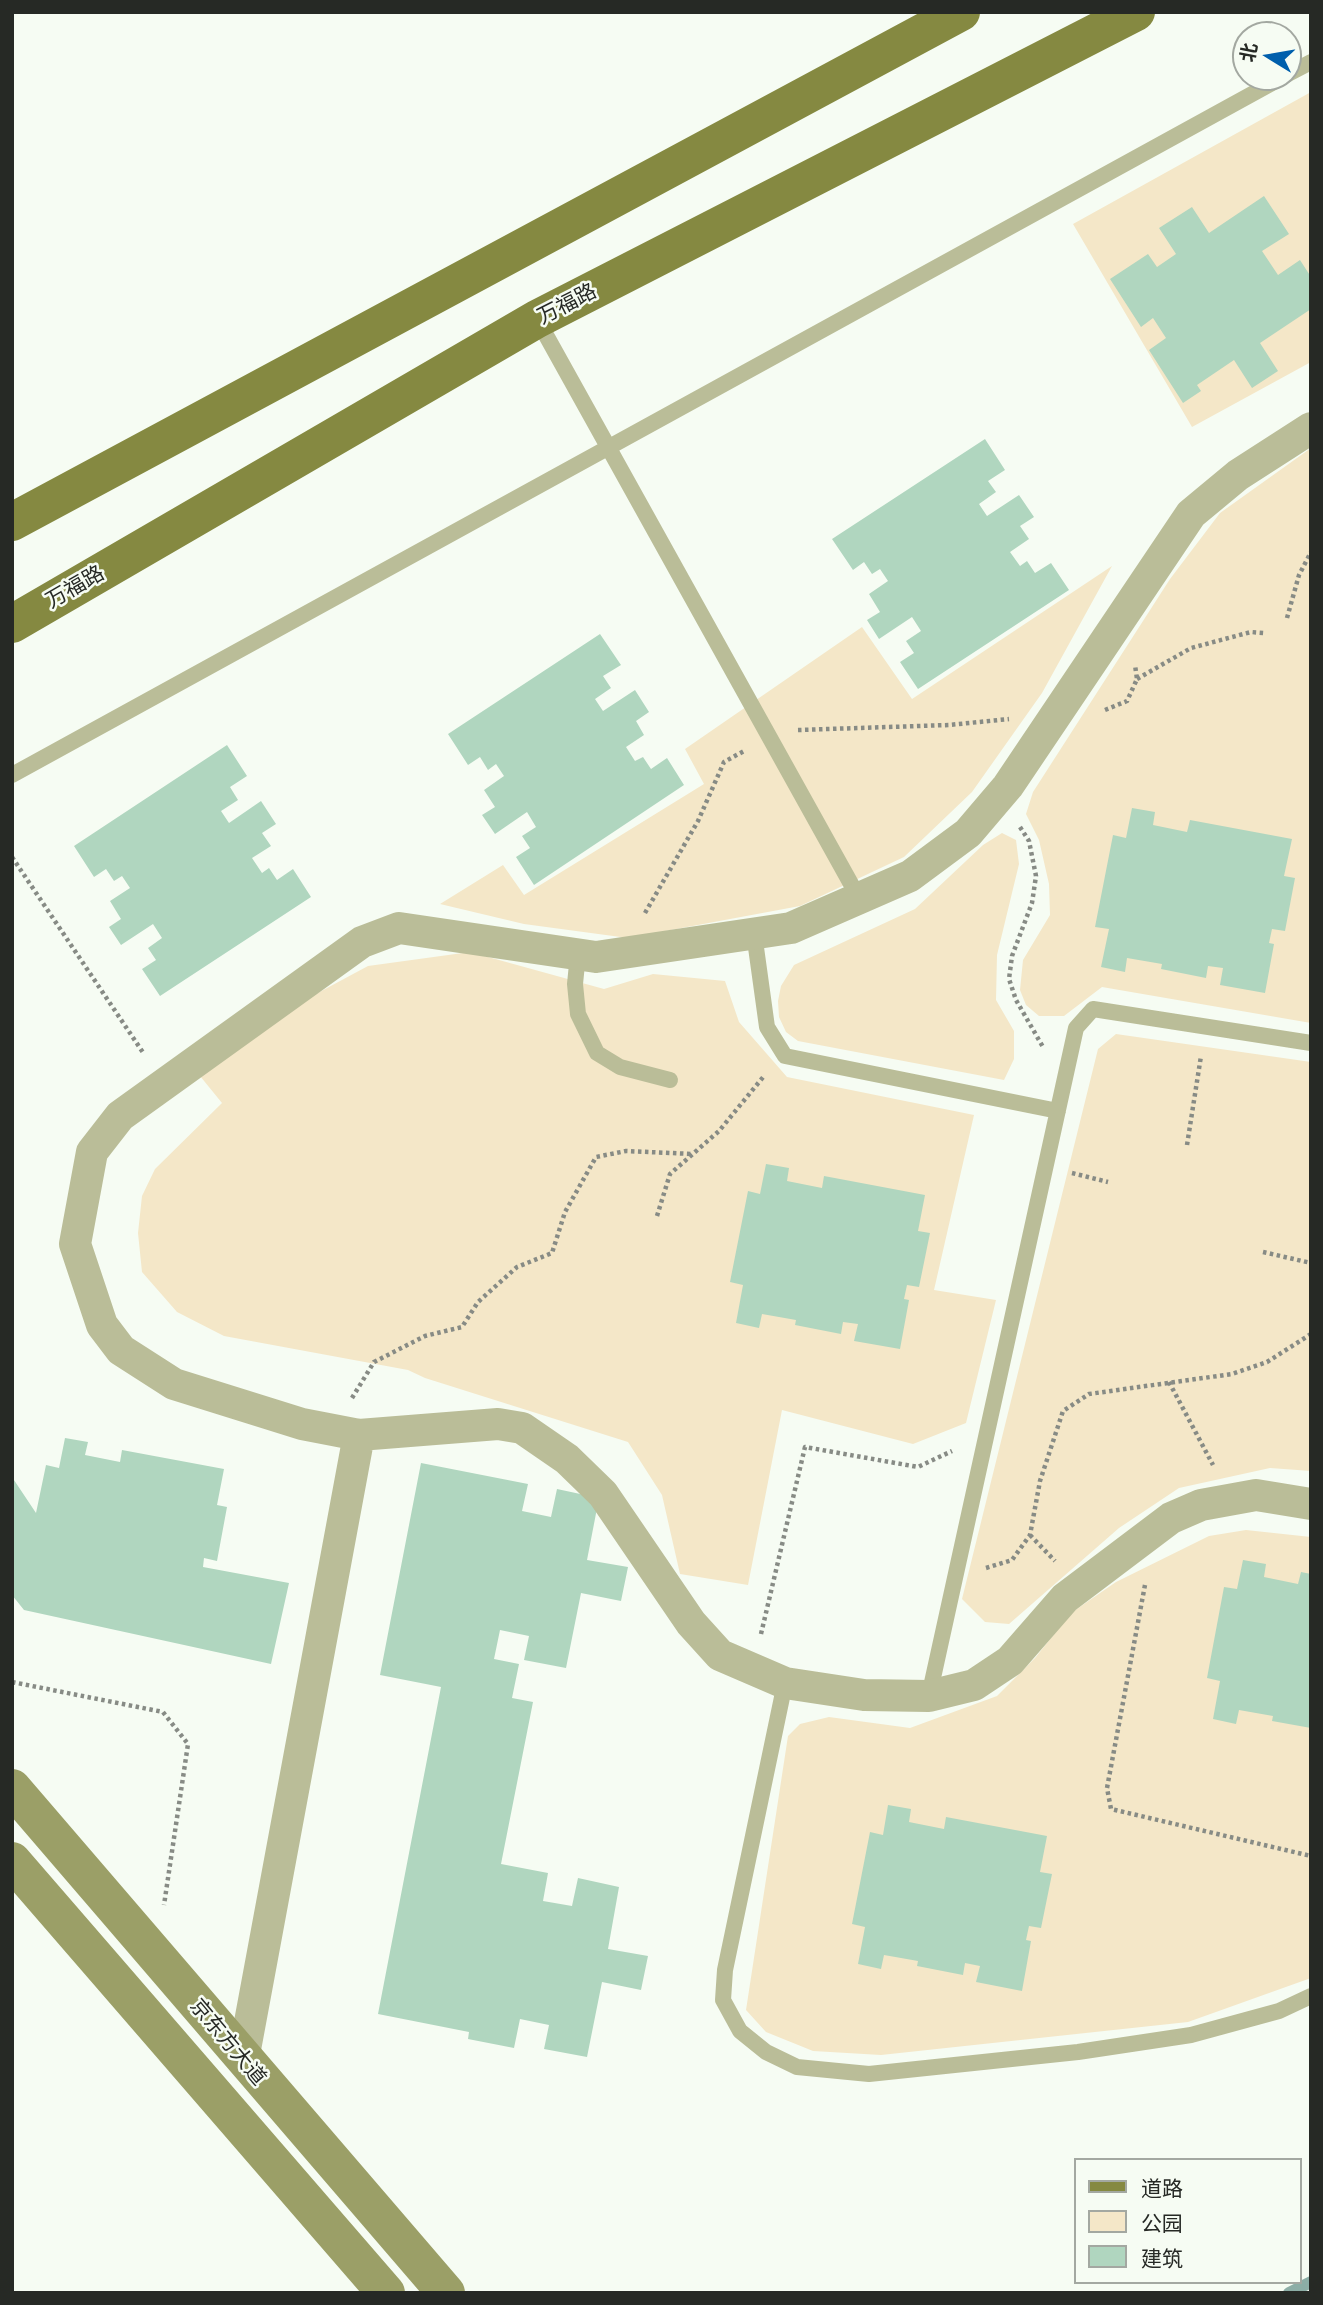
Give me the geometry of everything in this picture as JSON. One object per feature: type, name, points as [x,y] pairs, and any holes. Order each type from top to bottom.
[{"type":"main road","points":[[12,523],[961,12]]},
{"type":"main road","name":"万福路","points":[[12,624],[537,319],[1136,12]]},
{"type":"main road","name":"京东方大道","points":[[12,1788],[446,2293]]},
{"type":"main road","name":"京东方大道","points":[[12,1861],[386,2293]]},
{"type":"street","points":[[1311,428],[1238,475],[1191,514],[999,797],[968,833],[910,876],[791,928],[596,957],[398,928],[362,942],[120,1116],[92,1152],[75,1244],[102,1325],[121,1350],[174,1384],[302,1424],[351,1433],[498,1424],[522,1428],[567,1460],[603,1494],[691,1623],[720,1654],[785,1683],[864,1695],[929,1696],[974,1685],[1010,1661],[1065,1598],[1171,1518],[1201,1505],[1255,1496],[1311,1504]]},
{"type":"street","points":[[243,2060],[351,1433]]},
{"type":"lane","points":[[12,775],[1258,91]]},
{"type":"lane","points":[[537,319],[860,900]]},
{"type":"lane","points":[[754,933],[767,1027],[785,1056],[1058,1111]]},
{"type":"lane","points":[[578,954],[575,984],[578,1014],[597,1053],[620,1067],[670,1080]]},
{"type":"lane","points":[[929,1696],[1076,1028],[1093,1009],[1311,1043]]},
{"type":"lane","points":[[785,1683],[725,1970],[723,2000],[740,2031],[766,2052],[797,2067],[869,2074],[1079,2052],[1191,2035],[1279,2011],[1311,1996]]},
{"type":"path","points":[[1287,618],[1299,575],[1311,552]]},
{"type":"path","points":[[1137,679],[1192,648],[1251,632],[1264,633]]},
{"type":"path","points":[[999,797],[1029,841],[1036,876],[1032,903],[1012,956],[1009,979],[1030,1027],[1065,1080]]},
{"type":"path","points":[[12,858],[164,1084]]},
{"type":"path","points":[[1187,1144],[1206,1026]]},
{"type":"path","points":[[657,1216],[670,1174],[719,1131],[752,1086],[785,1056]]},
{"type":"path","points":[[351,1433],[355,1389],[373,1362],[425,1336],[461,1327],[478,1302],[517,1267],[552,1253],[565,1212],[596,1157],[626,1152],[693,1154]]},
{"type":"path","points":[[1263,1252],[1311,1263]]},
{"type":"path","points":[[957,1568],[990,1568],[1012,1560],[1030,1535],[1040,1481],[1063,1411],[1089,1394],[1232,1374],[1267,1362],[1311,1334]]},
{"type":"path","points":[[1169,1382],[1232,1500]]},
{"type":"path","points":[[753,1669],[805,1447],[918,1466],[986,1436]]},
{"type":"path","points":[[1155,1530],[1107,1788],[1111,1809],[1311,1856]]},
{"type":"path","points":[[12,1682],[163,1713],[188,1744],[156,1958]]},
{"type":"green space","points":[[1311,92],[1311,362],[1192,427],[1073,224]]},
{"type":"green space","points":[[1311,448],[1311,1023],[1102,987],[1064,1016],[1039,1016],[1026,1005],[1020,990],[1023,960],[1050,915],[1049,884],[1039,840],[1026,814],[1033,792],[1170,579],[1220,513]]},
{"type":"green space","points":[[1112,566],[1042,693],[972,792],[904,857],[800,906],[628,938],[524,924],[440,904],[503,865],[524,895],[704,784],[685,749],[862,627],[912,699]]},
{"type":"green space","points":[[1002,833],[1016,840],[1019,864],[997,955],[996,1000],[1014,1031],[1014,1059],[1004,1080],[798,1041],[786,1032],[779,1017],[778,1001],[781,986],[794,965],[915,909],[983,845]]},
{"type":"green space","points":[[470,952],[604,989],[653,974],[725,981],[739,1022],[787,1077],[974,1115],[934,1290],[996,1300],[966,1423],[913,1444],[782,1410],[748,1585],[680,1574],[662,1495],[628,1442],[425,1378],[408,1370],[224,1336],[177,1312],[142,1272],[138,1233],[142,1196],[155,1169],[222,1103],[200,1076],[314,995],[368,966]]},
{"type":"green space","points":[[1116,1034],[1311,1062],[1311,1471],[1270,1468],[1179,1488],[1119,1528],[1009,1624],[985,1622],[962,1599],[1098,1049]]},
{"type":"green space","points":[[1246,1530],[1311,1537],[1311,1978],[1188,2022],[881,2055],[813,2051],[766,2032],[746,2010],[788,1736],[800,1724],[829,1717],[910,1728],[997,1696],[1035,1658],[1071,1613],[1116,1582],[1209,1536]]},
{"type":"building","points":[[1264,196],[1289,234],[1262,251],[1278,275],[1300,260],[1311,277],[1311,309],[1260,343],[1278,371],[1252,388],[1234,360],[1197,385],[1201,391],[1183,403],[1149,350],[1166,338],[1153,318],[1141,327],[1110,279],[1148,254],[1157,267],[1176,254],[1159,228],[1192,207],[1209,233]]},
{"type":"building","points":[[985,439],[1005,470],[988,481],[996,492],[979,504],[987,516],[1019,495],[1034,517],[1020,526],[1029,539],[1010,552],[1020,566],[1027,561],[1035,573],[1051,563],[1069,590],[918,689],[900,662],[914,653],[906,641],[921,631],[912,617],[879,639],[867,620],[880,612],[869,594],[888,581],[880,569],[872,574],[864,562],[853,570],[832,539]]},
{"type":"building","points":[[600,634],[621,665],[603,676],[611,688],[595,699],[603,711],[635,690],[649,712],[636,721],[644,735],[626,747],[635,761],[643,757],[651,769],[667,758],[684,785],[534,885],[516,857],[530,848],[522,836],[536,827],[527,812],[495,834],[482,815],[495,807],[484,790],[504,776],[496,764],[488,770],[480,757],[468,765],[448,734]]},
{"type":"building","points":[[227,745],[247,776],[230,787],[238,800],[221,811],[229,823],[261,801],[276,824],[262,833],[271,846],[252,858],[262,873],[269,868],[277,880],[293,869],[311,897],[160,996],[142,969],[156,960],[148,948],[162,938],[153,924],[121,945],[109,927],[121,919],[110,901],[130,888],[122,876],[114,881],[106,869],[94,877],[74,846]]},
{"type":"building","points":[[1132,808],[1155,812],[1153,825],[1187,832],[1190,820],[1292,839],[1284,876],[1295,878],[1285,931],[1272,929],[1269,943],[1274,944],[1265,993],[1220,985],[1223,968],[1208,966],[1206,978],[1161,969],[1162,964],[1127,958],[1125,972],[1101,967],[1109,929],[1095,927],[1113,835],[1126,838]]},
{"type":"building","points":[[766,1164],[789,1168],[787,1181],[822,1188],[824,1176],[925,1195],[918,1231],[930,1233],[919,1287],[907,1285],[904,1299],[909,1300],[900,1349],[854,1341],[858,1324],[843,1322],[841,1334],[795,1325],[796,1320],[762,1314],[759,1328],[736,1323],[743,1285],[730,1282],[748,1191],[760,1194]]},
{"type":"building","points":[[65,1438],[88,1442],[85,1455],[120,1462],[122,1450],[224,1469],[217,1505],[227,1507],[217,1561],[204,1558],[203,1567],[289,1583],[271,1664],[24,1610],[12,1595],[12,1477],[36,1513],[46,1465],[59,1468]]},
{"type":"building","points":[[421,1463],[528,1484],[522,1511],[551,1517],[557,1489],[599,1498],[587,1560],[628,1567],[621,1601],[581,1593],[566,1668],[524,1660],[529,1636],[500,1630],[494,1659],[519,1664],[512,1698],[533,1702],[501,1864],[548,1873],[543,1901],[572,1906],[578,1878],[619,1887],[608,1949],[648,1956],[641,1990],[602,1982],[587,2057],[544,2049],[549,2025],[520,2019],[514,2048],[468,2039],[469,2032],[378,2014],[441,1687],[380,1675]]},
{"type":"building","points":[[1243,1560],[1266,1564],[1264,1577],[1298,1584],[1301,1572],[1311,1574],[1311,1728],[1272,1721],[1273,1716],[1239,1710],[1236,1724],[1213,1719],[1220,1681],[1207,1678],[1224,1587],[1237,1589]]},
{"type":"building","points":[[888,1805],[911,1809],[909,1822],[944,1829],[946,1817],[1047,1836],[1040,1872],[1052,1874],[1041,1928],[1029,1926],[1026,1940],[1031,1941],[1022,1991],[976,1982],[980,1966],[965,1963],[963,1975],[917,1966],[918,1961],[884,1955],[881,1969],[858,1964],[865,1927],[852,1924],[870,1832],[883,1835]]},
{"type":"waterway","points":[[1289,2293],[1311,2282]]}]
